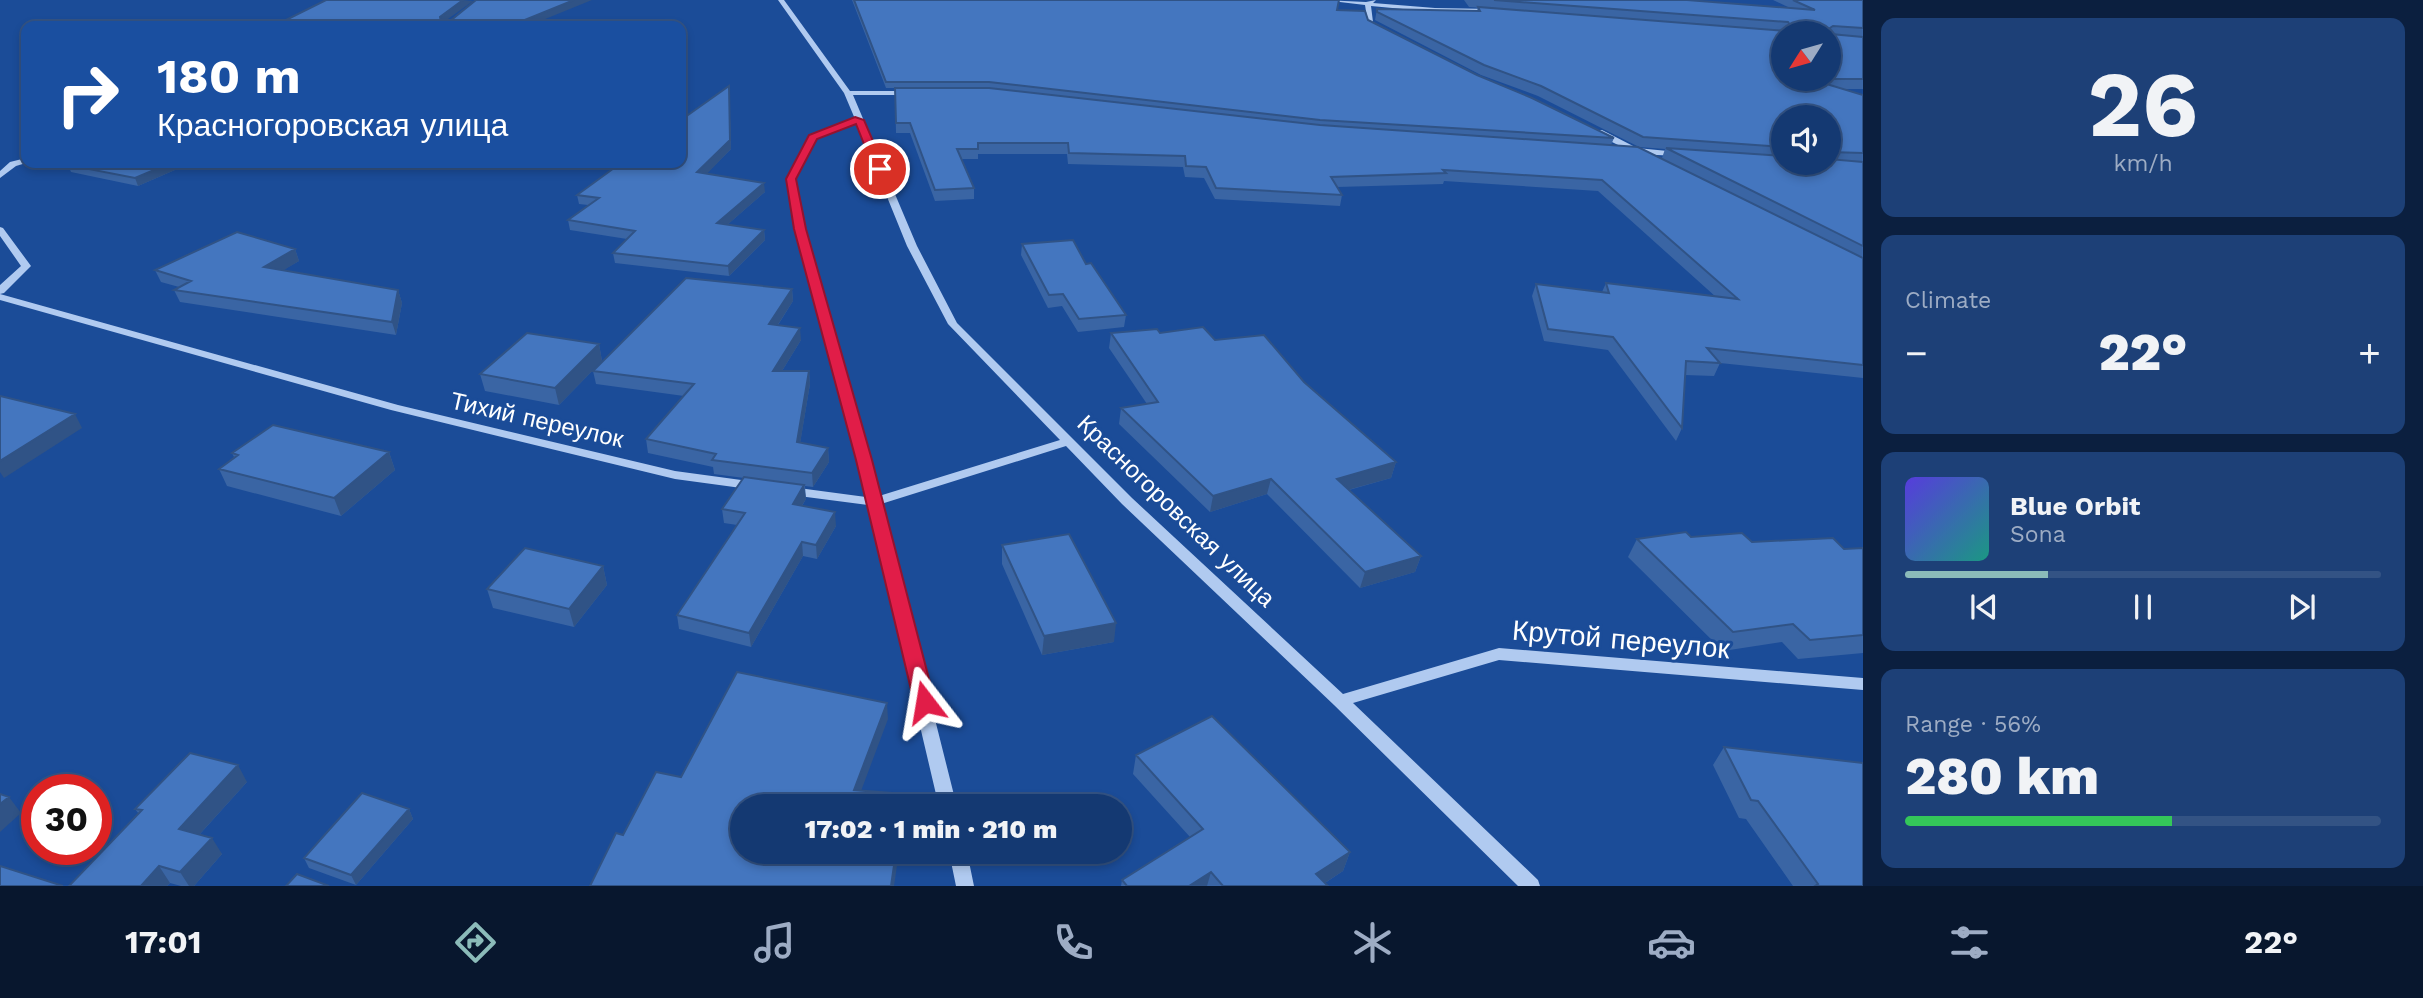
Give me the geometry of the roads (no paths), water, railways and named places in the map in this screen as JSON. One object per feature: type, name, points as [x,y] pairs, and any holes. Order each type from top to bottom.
[{"type":"street","name":"Красногоровская улица","points":[[781,0],[848,93],[912,246],[953,324],[1127,501],[1340,701],[1531,886]]},
{"type":"street","points":[[1326,0],[1371,1],[1435,10],[1508,12]]},
{"type":"street","points":[[1371,1],[1370,23],[1394,35]]},
{"type":"street","points":[[848,93],[925,93]]},
{"type":"street","points":[[859,120],[813,137],[791,179],[800,229],[874,502],[945,794]]},
{"type":"street","points":[[1590,128],[1660,163]]},
{"type":"street","points":[[1608,149],[1689,155]]},
{"type":"street","points":[[0,175],[13,164],[21,162]]},
{"type":"street","points":[[0,229],[26,266],[0,291]]},
{"type":"street","name":"Тихий переулок","points":[[0,297],[395,408],[675,475],[768,488]]},
{"type":"street","points":[[781,489],[874,502],[1068,441]]},
{"type":"street","name":"Крутой переулок","points":[[1340,701],[1499,654],[1863,684]]},
{"type":"street","points":[[960,864],[965,886]]}]
